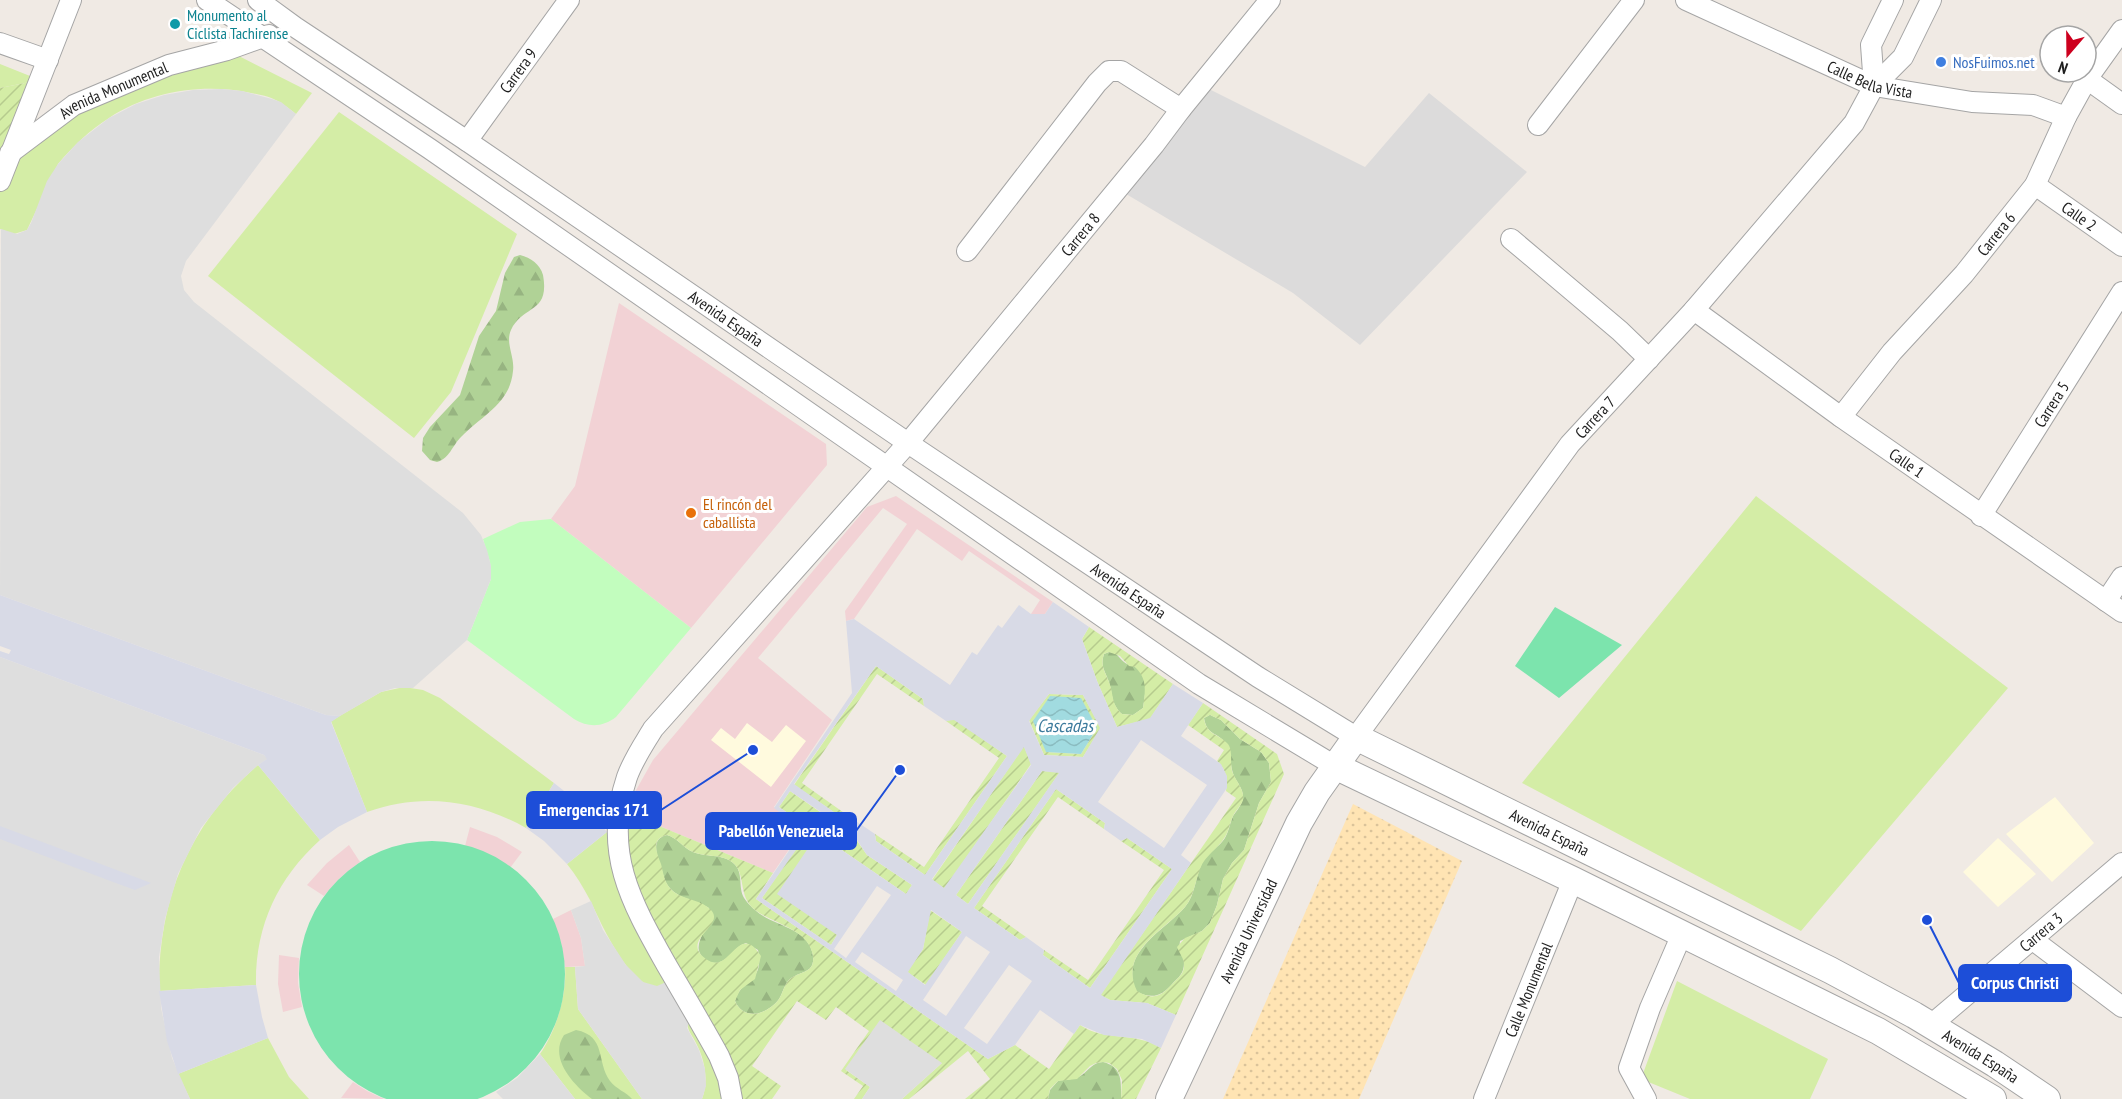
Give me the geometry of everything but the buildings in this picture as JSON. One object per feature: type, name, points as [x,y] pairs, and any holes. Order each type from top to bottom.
[{"type":"street","points":[[0,181],[71,0]]},
{"type":"street","name":"Avenida España","points":[[207,0],[430,149],[1199,684],[1335,766],[1878,1030],[1993,1099]]},
{"type":"street","name":"Avenida España","points":[[258,0],[908,443],[1258,677],[1356,737],[1830,970],[1931,1025],[2047,1099]]},
{"type":"street","name":"Carrera 9","points":[[467,141],[569,0]]},
{"type":"street","name":"Carrera 8","points":[[732,1099],[728,1078],[719,1056],[644,924],[628,890],[623,873],[618,839],[622,796],[639,750],[653,729],[908,443],[1161,149],[1181,109],[1270,0]]},
{"type":"street","points":[[1538,125],[1634,0]]},
{"type":"street","name":"Calle Bella Vista","points":[[1686,0],[1874,86],[1972,102],[2033,105],[2066,117]]},
{"type":"street","points":[[1874,86],[1871,45],[1893,0]]},
{"type":"street","name":"Carrera 7","points":[[1335,766],[1570,444],[1694,310],[1854,123],[1874,86],[1903,57],[1931,0]]},
{"type":"street","name":"Avenida Monumental","points":[[10,153],[74,105],[169,65],[227,50],[295,27]]},
{"type":"street","name":"Carrera 6","points":[[2098,64],[2122,30]]},
{"type":"street","points":[[0,43],[48,60]]},
{"type":"street","points":[[967,251],[1097,83],[1109,71],[1121,71],[1181,109]]},
{"type":"street","name":"Carrera 6","points":[[1841,417],[1892,352],[1964,274],[2036,185],[2066,117],[2084,84]]},
{"type":"street","points":[[2094,84],[2122,104]]},
{"type":"street","name":"Calle 2","points":[[2036,185],[2122,246]]},
{"type":"street","points":[[1511,239],[1620,331],[1649,359]]},
{"type":"street","name":"Carrera 5","points":[[1981,516],[2122,292]]},
{"type":"street","name":"Calle 1","points":[[1694,310],[1841,417],[2114,607]]},
{"type":"street","points":[[2114,607],[2122,577]]},
{"type":"street","name":"Avenida Universidad","points":[[1169,1099],[1299,823],[1335,766]]},
{"type":"street","name":"Carrera 3","points":[[1931,1025],[2122,863]]},
{"type":"street","name":"Calle Monumental","points":[[1484,1099],[1573,880]]},
{"type":"street","points":[[1646,1099],[1629,1068],[1650,1008],[1682,934]]},
{"type":"street","points":[[2033,940],[2122,1007]]},
{"type":"shaded area","points":[[1203,86],[1365,167],[1429,93],[1527,172],[1360,345],[1293,293],[1121,191]]},
{"type":"shaded area","points":[[193,90],[242,91],[281,102],[296,114],[186,261],[181,276],[184,290],[194,302],[463,513],[481,535],[491,566],[491,579],[467,640],[413,688],[395,688],[381,692],[340,716],[326,715],[0,595],[1,229],[17,234],[27,230],[47,181],[58,164],[78,142],[109,118],[136,104],[164,95]]},
{"type":"shaded area","points":[[619,303],[826,444],[827,465],[691,628],[551,519],[575,486]]},
{"type":"shaded area","points":[[896,496],[1053,602],[1045,614],[1031,614],[1040,600],[969,551],[962,561],[917,529],[854,619],[846,621],[845,611],[907,524],[883,508],[758,658],[832,720],[774,807],[803,829],[773,873],[630,814],[635,792],[653,760],[867,507]]},
{"type":"shaded area","points":[[0,595],[326,715],[340,716],[331,722],[367,812],[338,827],[320,840],[258,765],[267,759],[264,755],[0,657],[0,651],[9,654],[11,650],[0,646]]},
{"type":"shaded area","points":[[1053,602],[1089,627],[1082,639],[1117,727],[1150,718],[1173,684],[1203,703],[1181,736],[1221,764],[1227,776],[1227,788],[1181,855],[1191,863],[1101,995],[1110,1000],[1147,1003],[1176,1015],[1161,1048],[1142,1039],[1104,1035],[1080,1025],[1074,1034],[1040,1010],[1015,1045],[988,1059],[756,899],[803,830],[774,808],[852,693],[846,621],[854,619],[950,685],[972,652],[977,655],[998,625],[1002,628],[1019,605],[1031,614],[1045,614]],"holes":[[[876,666],[923,699],[924,706],[946,721],[954,720],[1007,756],[925,875],[876,841],[875,834],[847,815],[841,817],[794,784]],[[1049,694],[1083,695],[1100,728],[1083,757],[1044,755],[1029,721]],[[1141,740],[1207,785],[1164,848],[1098,802]],[[1024,747],[1031,765],[944,888],[932,879]],[[1042,771],[1059,773],[968,904],[956,895]],[[1056,789],[1105,823],[1104,829],[1121,841],[1127,838],[1172,869],[1090,988],[1043,955],[1044,950],[1026,937],[1020,940],[974,908]],[[790,791],[853,834],[867,855],[912,885],[906,894],[779,807]],[[808,833],[815,838],[777,894],[837,935],[831,945],[762,898]],[[877,886],[891,895],[846,958],[834,949]],[[931,910],[962,932],[925,985],[908,972],[923,949]],[[966,936],[990,952],[946,1016],[923,1000]],[[862,952],[903,980],[896,991],[855,962]],[[1009,965],[1032,981],[987,1044],[964,1028]]]},
{"type":"shaded area","points":[[0,657],[264,755],[268,759],[233,788],[201,828],[178,874],[165,919],[159,957],[161,1008],[172,1058],[190,1099],[0,1099]]},
{"type":"shaded area","points":[[747,723],[772,742],[786,725],[806,741],[771,787],[711,740],[721,728],[735,739]]},
{"type":"shaded area","points":[[554,783],[587,809],[607,832],[567,864],[544,841],[526,828]]},
{"type":"shaded area","points":[[2055,797],[2094,843],[2052,882],[2006,834]]},
{"type":"shaded area","points":[[0,826],[151,883],[135,890],[113,882],[0,839]]},
{"type":"shaded area","points":[[470,827],[497,837],[522,852],[510,868],[465,846]]},
{"type":"shaded area","points":[[1998,838],[2036,874],[1998,907],[1963,872]]},
{"type":"shaded area","points":[[349,845],[360,862],[340,878],[324,896],[307,885],[327,863]]},
{"type":"shaded area","points":[[591,901],[603,930],[626,965],[643,982],[657,986],[666,982],[690,1020],[687,1028],[699,1050],[705,1069],[706,1086],[702,1099],[642,1099],[578,1009],[575,967],[585,966],[581,938],[571,910]]},
{"type":"shaded area","points":[[571,910],[581,938],[585,966],[565,967],[561,943],[553,919]]},
{"type":"shaded area","points":[[279,955],[299,958],[298,983],[302,1007],[283,1012],[278,984]]},
{"type":"shaded area","points":[[256,985],[268,1038],[178,1074],[167,1041],[159,991]]},
{"type":"shaded area","points":[[880,1020],[942,1063],[902,1099],[862,1099],[870,1087],[845,1069]]},
{"type":"shaded area","points":[[540,1054],[575,1099],[503,1099],[496,1092],[517,1078]]},
{"type":"shaded area","points":[[353,1082],[367,1091],[384,1099],[341,1098]]},
{"type":"green space","points":[[227,50],[312,93],[296,114],[278,101],[233,90],[196,89],[142,101],[102,123],[64,157],[58,164],[27,230],[14,234],[0,229],[0,181],[10,153],[74,105]]},
{"type":"green space","points":[[0,64],[40,80],[0,88]]},
{"type":"green space","points":[[40,80],[0,155],[0,88]]},
{"type":"green space","points":[[339,112],[517,234],[451,392],[414,438],[208,276]]},
{"type":"green space","points":[[520,255],[531,260],[540,268],[544,287],[539,303],[516,322],[509,335],[513,371],[507,392],[494,408],[461,437],[445,458],[437,462],[430,460],[422,451],[423,438],[430,427],[460,395],[479,336],[496,311],[505,273],[514,257]]},
{"type":"green space","points":[[1756,496],[2008,688],[1801,931],[1522,783]]},
{"type":"green space","points":[[551,519],[691,628],[616,717],[606,723],[590,725],[574,719],[467,640],[491,579],[490,562],[483,539],[520,522]]},
{"type":"green space","points":[[1555,607],[1622,645],[1559,698],[1515,666]]},
{"type":"green space","points":[[1089,627],[1173,684],[1150,719],[1117,727],[1082,639]],"holes":[[[1109,652],[1120,656],[1129,666],[1135,667],[1144,681],[1143,708],[1133,715],[1122,714],[1116,707],[1103,665],[1104,654]]]},
{"type":"green space","points":[[1109,652],[1137,668],[1145,682],[1143,708],[1133,715],[1122,714],[1114,703],[1103,665],[1104,654]]},
{"type":"green space","points":[[876,666],[923,699],[924,706],[877,674],[802,783],[847,815],[841,817],[794,785]]},
{"type":"green space","points":[[404,687],[423,690],[440,698],[554,783],[526,828],[488,811],[448,802],[408,802],[367,812],[331,721],[381,692]]},
{"type":"green space","name":"Cascadas","points":[[1049,694],[1083,695],[1101,728],[1083,757],[1044,755],[1029,720]],"holes":[[[1097,728],[1081,754],[1046,752]]]},
{"type":"green space","points":[[1203,703],[1277,754],[1284,774],[1176,1015],[1147,1003],[1110,1000],[1100,995],[1236,798],[1226,791],[1226,774],[1217,761],[1224,750],[1188,725]],"holes":[[[1210,715],[1221,720],[1240,739],[1261,752],[1269,763],[1271,782],[1259,803],[1244,850],[1232,863],[1223,879],[1210,923],[1202,931],[1185,938],[1177,947],[1184,962],[1180,976],[1162,993],[1149,996],[1137,991],[1133,977],[1138,954],[1146,943],[1188,903],[1202,864],[1225,837],[1233,816],[1243,800],[1241,789],[1232,771],[1230,747],[1207,728],[1204,718]]]},
{"type":"green space","points":[[1210,715],[1221,720],[1240,739],[1261,752],[1269,763],[1271,782],[1259,803],[1244,850],[1232,863],[1223,879],[1210,923],[1202,931],[1180,941],[1184,963],[1181,974],[1161,994],[1152,996],[1142,994],[1136,991],[1132,977],[1133,965],[1138,954],[1155,934],[1189,902],[1203,861],[1225,838],[1233,816],[1243,799],[1242,791],[1232,772],[1227,745],[1205,724],[1204,718]]},
{"type":"green space","points":[[954,719],[1007,756],[925,875],[876,841],[875,834],[924,867],[999,758],[946,721]]},
{"type":"green space","points":[[1024,746],[1031,764],[945,889],[932,880]]},
{"type":"green space","points":[[258,765],[320,840],[292,871],[272,905],[264,924],[260,943],[256,985],[159,991],[164,926],[171,895],[182,866],[213,813]]},
{"type":"green space","points":[[1042,771],[1060,772],[968,904],[956,895]]},
{"type":"green space","points":[[1056,789],[1105,823],[1104,829],[1058,797],[982,906],[1026,937],[1020,940],[974,908]]},
{"type":"green space","points":[[790,791],[853,835],[867,855],[912,885],[906,894],[779,807]]},
{"type":"green space","points":[[630,814],[773,873],[756,899],[988,1059],[1015,1045],[1049,1069],[1080,1025],[1100,1033],[1141,1040],[1161,1048],[1136,1099],[1121,1099],[1122,1080],[1117,1069],[1103,1062],[1090,1066],[1077,1079],[1058,1081],[1050,1089],[1048,1099],[965,1099],[990,1079],[968,1051],[909,1099],[902,1099],[942,1063],[846,1070],[870,1087],[862,1099],[854,1099],[863,1086],[841,1071],[869,1031],[836,1007],[826,1020],[797,1001],[752,1066],[781,1086],[772,1099],[741,1099],[646,911],[630,863],[628,830]],"holes":[[[667,835],[689,850],[722,857],[732,862],[737,867],[749,904],[763,915],[798,933],[810,947],[813,956],[812,966],[790,979],[779,999],[769,1009],[750,1014],[739,1008],[735,1001],[740,990],[755,979],[761,956],[753,946],[746,943],[740,945],[721,961],[714,963],[699,952],[700,939],[713,922],[714,916],[707,907],[678,895],[666,883],[656,847],[658,840]]]},
{"type":"green space","points":[[607,832],[668,981],[656,986],[644,983],[621,958],[585,890],[567,864]]},
{"type":"green space","points":[[807,832],[816,838],[837,935],[831,945],[762,898]]},
{"type":"green space","points":[[667,835],[694,852],[722,857],[732,862],[738,869],[743,896],[750,905],[762,916],[798,933],[810,946],[813,956],[812,966],[786,983],[779,999],[769,1009],[750,1014],[739,1008],[735,1001],[742,988],[758,969],[758,950],[746,943],[724,960],[716,963],[702,957],[699,943],[709,908],[678,895],[667,884],[656,848],[658,840]]},
{"type":"green space","points":[[1127,838],[1172,869],[1090,988],[1043,955],[1044,950],[1088,980],[1164,870],[1121,841]]},
{"type":"green space","points":[[432,841],[458,844],[483,851],[506,864],[526,880],[542,900],[555,923],[562,948],[565,974],[562,1000],[555,1025],[542,1048],[526,1068],[506,1084],[483,1097],[458,1104],[432,1107],[406,1104],[381,1097],[358,1084],[338,1068],[322,1048],[309,1025],[302,1000],[299,974],[302,948],[309,923],[322,900],[338,880],[358,864],[381,851],[406,844]]},
{"type":"green space","points":[[930,910],[962,932],[926,985],[907,972],[923,949]]},
{"type":"green space","points":[[565,967],[575,967],[578,1009],[642,1099],[575,1099],[540,1054],[551,1035],[559,1012],[564,989]]},
{"type":"green space","points":[[1677,981],[1828,1059],[1810,1099],[1690,1099],[1641,1079]]},
{"type":"green space","points":[[690,1019],[732,1099],[702,1099],[705,1085],[704,1063],[688,1028]]},
{"type":"green space","points":[[576,1030],[586,1033],[597,1044],[610,1081],[632,1099],[592,1099],[571,1079],[561,1062],[559,1053],[564,1035]]},
{"type":"green space","points":[[268,1038],[289,1077],[309,1099],[190,1099],[178,1074]]},
{"type":"green space","points":[[1103,1062],[1110,1064],[1120,1076],[1121,1099],[1048,1099],[1050,1090],[1058,1081],[1079,1077],[1094,1065]]},
{"type":"sand","points":[[1353,804],[1462,861],[1359,1099],[1223,1099]]},
{"type":"water","name":"Cascadas","points":[[1050,696],[1081,698],[1097,728],[1081,754],[1046,752],[1033,721]]},
{"type":"place","name":"Monumento al Ciclista Tachirense","points":[[175,24]]},
{"type":"place","name":"NosFuimos.net","points":[[1941,62]]},
{"type":"place","name":"El rincón del caballista","points":[[691,513]]},
{"type":"place","name":"Emergencias 171","points":[[753,750]]},
{"type":"place","name":"Pabellón Venezuela","points":[[900,770]]},
{"type":"place","name":"Corpus Christi","points":[[1927,920]]}]
